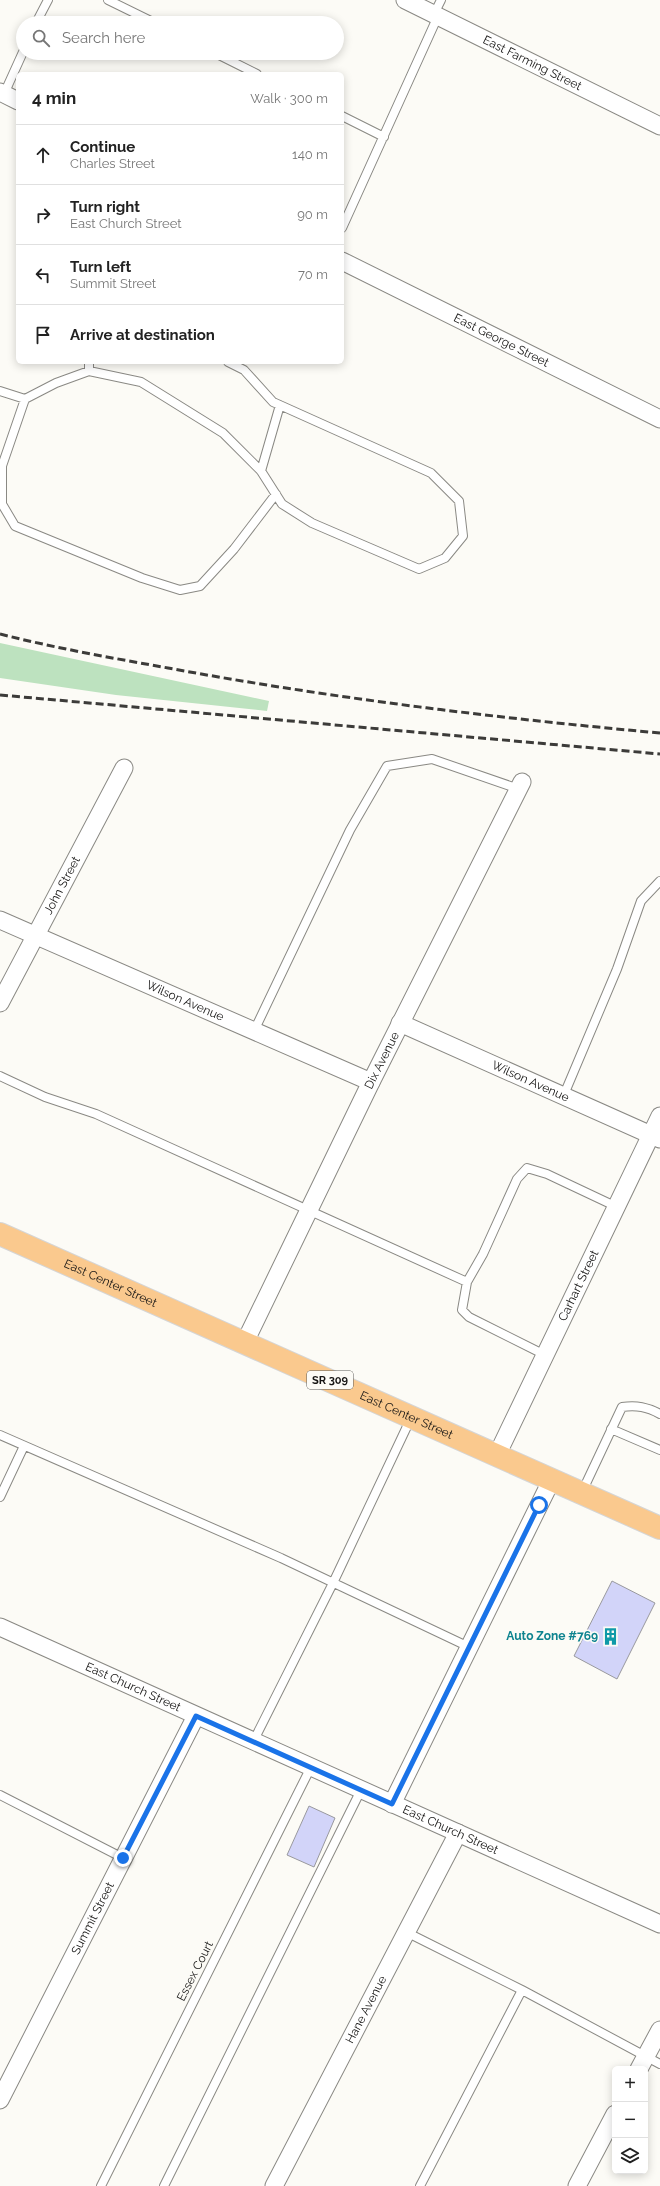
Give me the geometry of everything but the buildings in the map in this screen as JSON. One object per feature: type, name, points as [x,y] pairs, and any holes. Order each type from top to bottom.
[{"type":"main road","name":"East Center Street","points":[[0,1234],[660,1527]]},
{"type":"street","name":"East Farming Street","points":[[405,0],[438,10],[660,126]]},
{"type":"street","name":"East George Street","points":[[344,262],[660,419]]},
{"type":"street","name":"John Street","points":[[0,1003],[124,768]]},
{"type":"street","name":"Dix Avenue","points":[[245,1342],[400,1023],[520,785]]},
{"type":"street","name":"Wilson Avenue","points":[[0,920],[371,1082]]},
{"type":"street","name":"Wilson Avenue","points":[[400,1023],[655,1138]]},
{"type":"street","name":"Carhart Street","points":[[498,1455],[616,1208],[655,1138],[660,1116]]},
{"type":"street","points":[[392,1804],[552,1479]]},
{"type":"street","name":"East Church Street","points":[[0,1627],[660,1924]]},
{"type":"street","name":"Summit Street","points":[[0,2100],[196,1716]]},
{"type":"street","name":"Hane Avenue","points":[[274,2186],[458,1833]]},
{"type":"street","points":[[648,2063],[660,2030]]},
{"type":"street","points":[[577,2186],[612,2120]]},
{"type":"lane","points":[[40,16],[48,0]]},
{"type":"lane","points":[[108,0],[141,16]]},
{"type":"lane","points":[[344,224],[384,137],[438,10]]},
{"type":"lane","points":[[7,95],[20,60]]},
{"type":"lane","points":[[229,60],[253,72]]},
{"type":"lane","points":[[344,117],[384,137]]},
{"type":"lane","points":[[88,371],[89,364]]},
{"type":"lane","points":[[232,364],[244,370],[273,402],[431,473],[459,501],[463,536],[444,558],[419,569],[312,523],[282,504],[276,494],[261,471],[223,433],[141,382],[88,371],[56,383],[25,399],[2,466],[2,504],[15,526],[142,578],[180,590],[200,586],[234,549],[276,494]]},
{"type":"lane","points":[[0,391],[25,399]]},
{"type":"lane","points":[[261,471],[280,405]]},
{"type":"lane","points":[[254,1031],[350,830],[387,766],[432,759],[520,785]]},
{"type":"lane","points":[[564,1096],[617,969],[641,901],[660,881]]},
{"type":"lane","points":[[0,1076],[46,1097],[96,1114],[308,1212],[467,1282]]},
{"type":"lane","points":[[545,1355],[469,1317],[462,1310],[467,1282],[483,1254],[517,1179],[527,1168],[547,1174],[616,1208]]},
{"type":"lane","points":[[582,1492],[622,1407],[634,1406],[647,1408],[660,1414]]},
{"type":"lane","points":[[253,1742],[333,1583],[412,1417]]},
{"type":"lane","points":[[611,1429],[660,1450]]},
{"type":"lane","points":[[0,1435],[281,1558],[469,1647]]},
{"type":"lane","points":[[0,1497],[24,1446]]},
{"type":"lane","name":"Essex Court","points":[[101,2186],[312,1767]]},
{"type":"lane","points":[[164,2186],[361,1790]]},
{"type":"lane","points":[[0,1795],[123,1858]]},
{"type":"lane","points":[[406,1932],[522,1990],[648,2063]]},
{"type":"lane","points":[[420,2186],[522,1990]]},
{"type":"green space","points":[[0,643],[269,701],[267,711],[116,695],[0,678]]},
{"type":"railway","points":[[0,634],[105,657],[290,689],[475,714],[660,733]]},
{"type":"railway","points":[[0,695],[660,754]]},
{"type":"place","name":"Auto Zone #769","points":[[611,1636]]},
{"type":"route","points":[[123,1858],[196,1716],[392,1804],[539,1505]]}]
